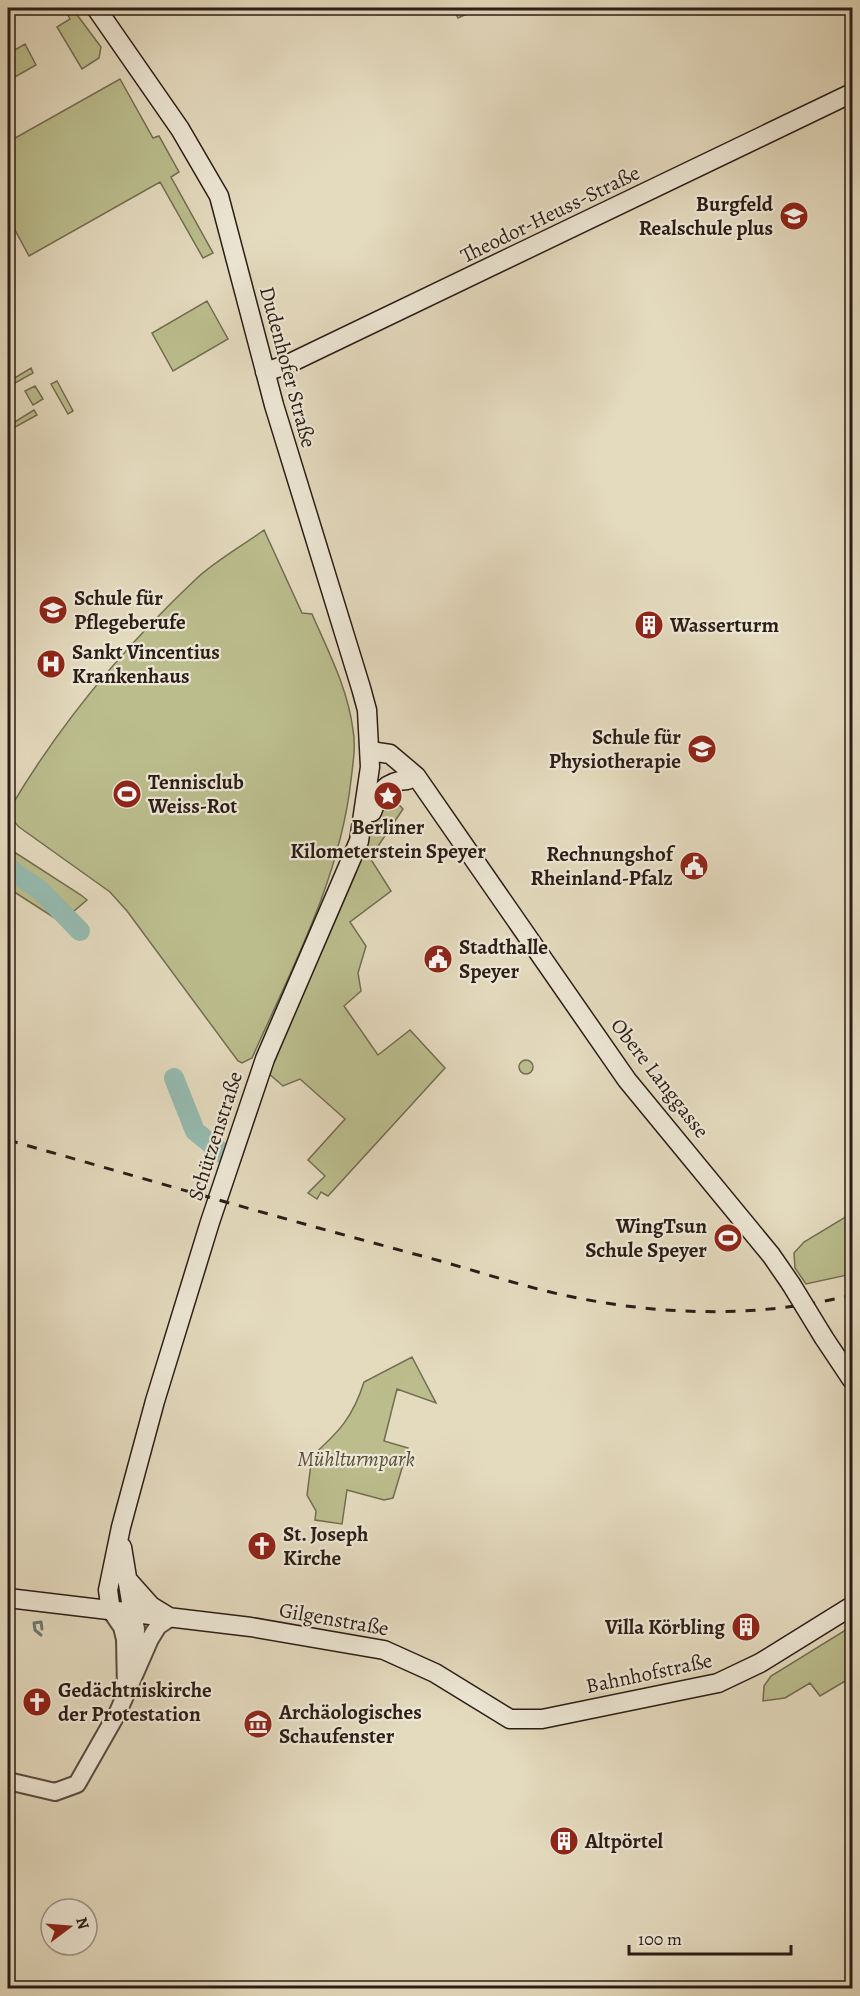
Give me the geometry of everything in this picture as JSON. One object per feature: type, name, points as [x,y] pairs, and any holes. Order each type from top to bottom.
[{"type":"main road","name":"Dudenhofer Straße","points":[[96,8],[180,129],[219,196],[265,372],[319,558],[367,710],[370,759]]},
{"type":"main road","name":"Theodor-Heuss-Straße","points":[[265,372],[286,365],[852,93]]},
{"type":"main road","name":"Obere Langgasse","points":[[370,759],[390,754],[416,776],[627,1080],[771,1255],[852,1380]]},
{"type":"main road","name":"Obere Langgasse","points":[[370,759],[408,780],[433,802]]},
{"type":"main road","name":"Schützenstraße","points":[[111,1611],[108,1590],[121,1527],[155,1401],[255,1086],[359,841],[370,759]]},
{"type":"main road","points":[[359,841],[381,790],[391,782],[408,780]]},
{"type":"main road","name":"Schützenstraße","points":[[121,1527],[125,1576],[133,1614]]},
{"type":"main road","points":[[125,1576],[151,1606],[170,1618]]},
{"type":"main road","name":"Gilgenstraße","points":[[8,1598],[315,1636],[384,1650],[435,1673],[510,1719]]},
{"type":"main road","name":"Bahnhofstraße","points":[[510,1719],[542,1719],[718,1683],[760,1663],[852,1606]]},
{"type":"street","points":[[111,1611],[124,1631]]},
{"type":"street","points":[[126,1696],[124,1631],[133,1614]]},
{"type":"street","points":[[133,1614],[136,1629],[135,1676]]},
{"type":"street","points":[[8,1782],[55,1792],[78,1784],[126,1696],[155,1630],[170,1618]]},
{"type":"green space","points":[[64,8],[72,8],[101,47],[99,58],[82,69],[57,27],[70,19]]},
{"type":"green space","points":[[453,8],[478,8],[478,9],[458,18]]},
{"type":"green space","points":[[25,44],[36,65],[8,81],[8,54]]},
{"type":"green space","points":[[120,79],[153,138],[159,136],[179,172],[171,177],[213,253],[203,258],[160,182],[29,256],[8,217],[8,142]]},
{"type":"green space","points":[[207,301],[228,339],[173,371],[152,333]]},
{"type":"green space","points":[[31,368],[33,373],[8,387],[8,382]]},
{"type":"green space","points":[[57,381],[73,411],[68,414],[51,384]]},
{"type":"green space","points":[[35,386],[43,399],[33,405],[25,391]]},
{"type":"green space","points":[[34,410],[37,415],[8,431],[8,426]]},
{"type":"green space","points":[[264,530],[302,613],[312,614],[337,670],[347,700],[354,748],[345,817],[337,853],[325,888],[298,957],[252,1058],[242,1063],[238,1061],[127,911],[110,892],[19,827],[13,820],[12,805],[52,744],[120,657],[197,578]]},
{"type":"green space","points":[[390,795],[403,809],[370,858],[391,891],[350,922],[366,946],[358,973],[361,991],[344,1006],[378,1055],[410,1030],[445,1068],[328,1196],[321,1192],[317,1199],[308,1193],[325,1176],[308,1160],[345,1119],[300,1079],[283,1086],[268,1073],[355,875],[382,799]]},
{"type":"green space","points":[[8,848],[87,900],[61,922],[8,888]]},
{"type":"green space","points":[[523,1060],[529,1060],[533,1067],[529,1074],[523,1074],[519,1070],[519,1064]]},
{"type":"green space","points":[[852,1213],[852,1274],[806,1284],[795,1268],[794,1253],[804,1242]]},
{"type":"green space","name":"Mühlturmpark","points":[[412,1357],[436,1403],[397,1389],[384,1441],[408,1448],[393,1498],[384,1500],[347,1490],[342,1524],[315,1520],[316,1511],[307,1495],[312,1456],[344,1423],[355,1405],[364,1382]]},
{"type":"green space","points":[[852,1626],[852,1677],[820,1696],[810,1683],[785,1698],[763,1701],[764,1686],[771,1676]]},
{"type":"waterway","points":[[8,868],[41,891],[80,931]]},
{"type":"waterway","points":[[174,1078],[195,1131],[226,1156]]},
{"type":"waterway","points":[[41,1635],[35,1630],[34,1623],[41,1622],[42,1629]]},
{"type":"railway","points":[[8,1140],[522,1285],[583,1299],[650,1309],[718,1312],[785,1307],[852,1295]]},
{"type":"place","name":"Burgfeld Realschule plus","points":[[794,216]]},
{"type":"place","name":"Schule für Pflegeberufe","points":[[53,610]]},
{"type":"place","name":"Wasserturm","points":[[649,625]]},
{"type":"place","name":"Sankt Vincentius Krankenhaus","points":[[51,664]]},
{"type":"place","name":"Schule für Physiotherapie","points":[[702,749]]},
{"type":"place","name":"Tennisclub Weiss-Rot","points":[[127,794]]},
{"type":"place","name":"Berliner Kilometerstein Speyer","points":[[388,796]]},
{"type":"place","name":"Rechnungshof Rheinland-Pfalz","points":[[694,866]]},
{"type":"place","name":"Stadthalle Speyer","points":[[438,959]]},
{"type":"place","name":"WingTsun Schule Speyer","points":[[728,1238]]},
{"type":"place","name":"St. Joseph Kirche","points":[[262,1546]]},
{"type":"place","name":"Villa Körbling","points":[[746,1627]]},
{"type":"place","name":"Gedächtniskirche der Protestation","points":[[37,1702]]},
{"type":"place","name":"Archäologisches Schaufenster","points":[[258,1724]]},
{"type":"place","name":"Altpörtel","points":[[564,1841]]}]
